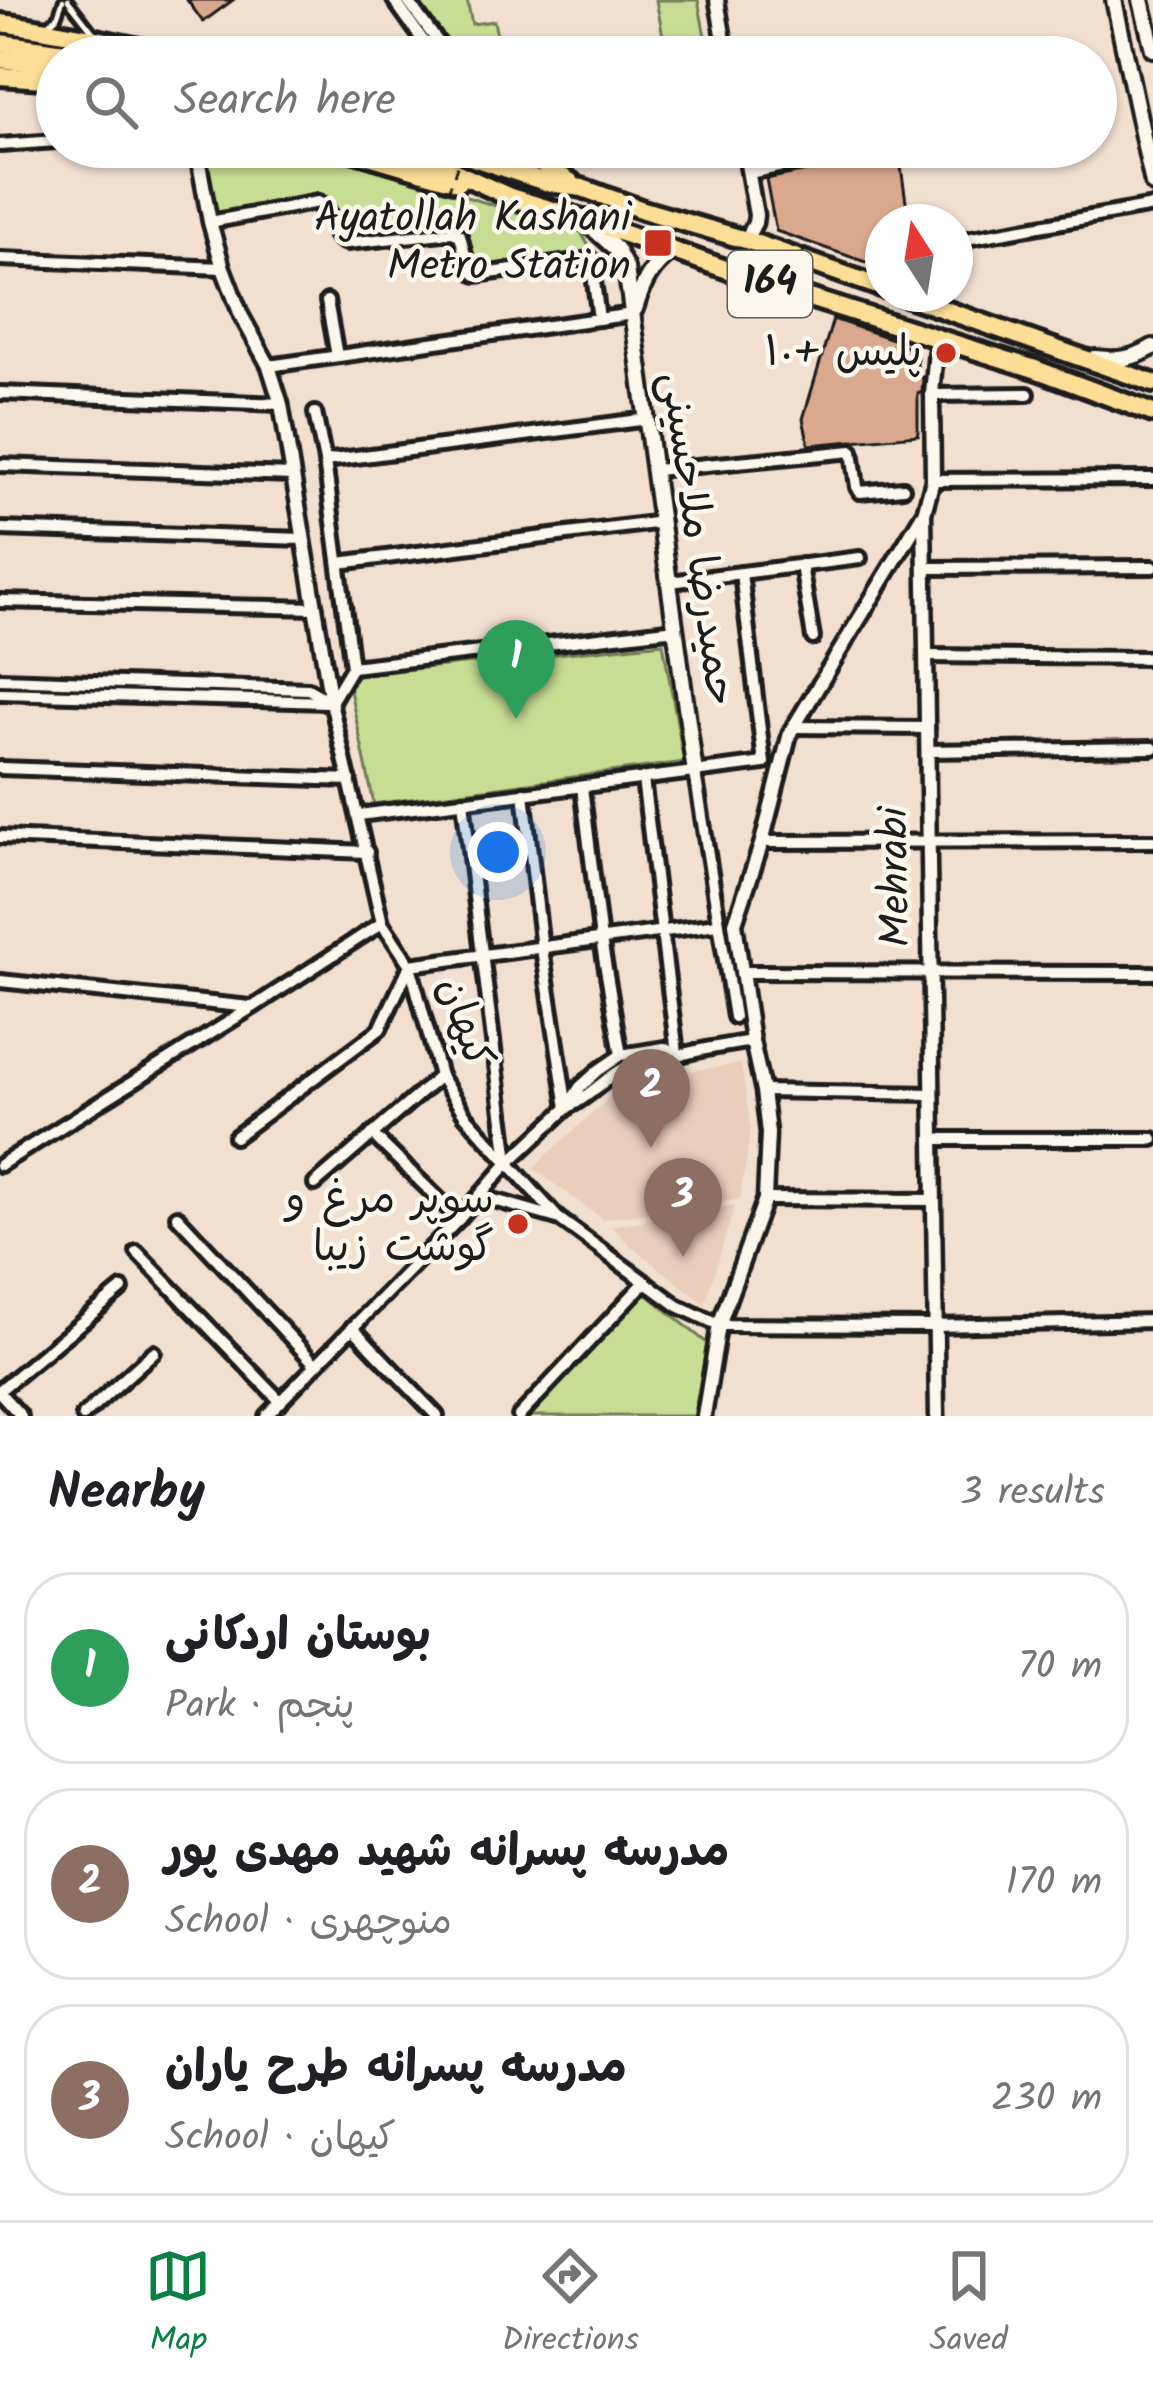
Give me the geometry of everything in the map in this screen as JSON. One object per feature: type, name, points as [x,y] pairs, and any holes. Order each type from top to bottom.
[{"type":"main road","points":[[1114,0],[1153,184]]},
{"type":"main road","points":[[1141,0],[1153,50]]},
{"type":"main road","points":[[0,23],[46,28],[67,36]]},
{"type":"main road","points":[[0,44],[36,54]]},
{"type":"main road","points":[[0,59],[36,55]]},
{"type":"main road","points":[[0,76],[36,79]]},
{"type":"main road","points":[[410,168],[510,197]]},
{"type":"main road","name":"164","points":[[447,168],[510,197],[1035,369],[1153,413]]},
{"type":"main road","name":"164","points":[[503,168],[746,239],[865,282]]},
{"type":"main road","points":[[551,168],[582,188]]},
{"type":"main road","name":"حمیدرضا ملاحسینی","points":[[582,218],[616,249],[626,268],[695,773]]},
{"type":"main road","points":[[633,314],[653,266],[673,251]]},
{"type":"main road","points":[[952,312],[1153,383]]},
{"type":"main road","points":[[1054,347],[1115,361],[1153,347]]},
{"type":"street","points":[[394,0],[420,36]]},
{"type":"street","points":[[407,0],[434,36]]},
{"type":"street","points":[[718,0],[724,36]]},
{"type":"street","points":[[0,146],[36,143]]},
{"type":"street","name":"کیهان","points":[[200,168],[223,268],[241,315],[269,366],[281,404],[332,702],[382,923],[410,965],[440,1076],[465,1114],[558,1218],[678,1306],[719,1325]]},
{"type":"street","points":[[746,239],[756,215],[748,168]]},
{"type":"street","points":[[749,173],[773,168]]},
{"type":"street","points":[[210,222],[318,202],[330,212],[334,235],[346,243],[460,235],[468,267],[476,275],[591,260],[599,319]]},
{"type":"street","points":[[973,239],[1153,206]]},
{"type":"street","points":[[0,259],[223,268]]},
{"type":"street","points":[[327,302],[337,356]]},
{"type":"street","points":[[269,366],[633,314]]},
{"type":"street","name":"Mehrabi","points":[[937,1416],[924,513],[932,480],[932,395],[938,339]]},
{"type":"street","points":[[0,393],[281,404]]},
{"type":"street","points":[[932,395],[1028,394]]},
{"type":"street","points":[[315,413],[352,668],[332,702]]},
{"type":"street","points":[[325,461],[647,419]]},
{"type":"street","points":[[655,470],[852,451],[860,491],[903,488]]},
{"type":"street","points":[[0,465],[293,475]]},
{"type":"street","points":[[932,480],[1153,479]]},
{"type":"street","points":[[704,1416],[719,1325],[765,1199],[768,1132],[735,923],[794,727],[924,513]]},
{"type":"street","points":[[339,563],[662,522]]},
{"type":"street","points":[[0,530],[304,539]]},
{"type":"street","points":[[670,583],[860,559]]},
{"type":"street","points":[[801,565],[813,638]]},
{"type":"street","points":[[925,568],[1153,567]]},
{"type":"street","points":[[359,815],[764,763],[742,572]]},
{"type":"street","points":[[0,601],[316,608]]},
{"type":"street","points":[[352,668],[676,629]]},
{"type":"street","points":[[926,656],[1153,658]]},
{"type":"street","points":[[0,679],[308,689],[332,702]]},
{"type":"street","points":[[0,693],[332,702]]},
{"type":"street","points":[[794,727],[928,728]]},
{"type":"street","points":[[927,752],[1153,748]]},
{"type":"street","points":[[0,768],[350,780]]},
{"type":"street","points":[[695,773],[734,1017]]},
{"type":"street","points":[[643,779],[677,1053]]},
{"type":"street","points":[[582,787],[621,1055]]},
{"type":"street","points":[[524,794],[567,1108]]},
{"type":"street","points":[[463,801],[508,1163]]},
{"type":"street","points":[[0,837],[367,851]]},
{"type":"street","points":[[762,842],[1153,841]]},
{"type":"street","points":[[0,1165],[382,923]]},
{"type":"street","points":[[235,1137],[380,1029],[410,965],[717,924]]},
{"type":"street","points":[[741,972],[1153,973]]},
{"type":"street","points":[[0,981],[253,1007]]},
{"type":"street","points":[[567,1108],[629,1066],[752,1041]]},
{"type":"street","points":[[266,1416],[508,1163],[567,1108],[580,1088],[621,1055],[664,1048],[677,1053]]},
{"type":"street","points":[[315,1184],[440,1076]]},
{"type":"street","points":[[763,1091],[932,1094]]},
{"type":"street","points":[[372,1134],[459,1219]]},
{"type":"street","points":[[933,1139],[1153,1139]]},
{"type":"street","points":[[480,1196],[558,1218]]},
{"type":"street","points":[[765,1199],[934,1200]]},
{"type":"street","points":[[177,1216],[315,1364]]},
{"type":"street","points":[[137,1252],[281,1402]]},
{"type":"street","points":[[519,1416],[645,1282]]},
{"type":"street","points":[[21,1416],[0,1391],[122,1288]]},
{"type":"street","points":[[719,1325],[1153,1322]]},
{"type":"street","points":[[352,1327],[437,1416]]},
{"type":"street","points":[[83,1416],[154,1352]]},
{"type":"lane","points":[[46,28],[66,0],[92,36]]},
{"type":"path","points":[[448,192],[457,168]]},
{"type":"path","points":[[784,308],[806,244]]},
{"type":"shaded area","points":[[741,1064],[751,1129],[740,1199],[602,1219],[533,1168],[629,1079]]},
{"type":"shaded area","points":[[735,1205],[705,1304],[611,1226]]},
{"type":"green space","points":[[418,0],[467,0],[472,24],[494,21],[497,36],[443,36]]},
{"type":"green space","points":[[656,0],[698,0],[705,36],[663,36]]},
{"type":"green space","points":[[204,168],[372,168],[581,232],[593,254],[476,269],[466,226],[340,236],[327,197],[213,216]]},
{"type":"green space","points":[[663,643],[684,762],[374,804],[347,676]]},
{"type":"green space","points":[[644,1292],[707,1343],[694,1416],[525,1416]]},
{"type":"building","points":[[187,0],[233,0],[203,22]]},
{"type":"building","points":[[822,168],[901,168],[906,204],[865,204],[865,262],[776,231],[766,179]]},
{"type":"building","points":[[833,319],[901,342],[917,356],[917,376],[923,377],[922,393],[918,393],[918,435],[809,445],[803,419]]},
{"type":"place","name":"Ayatollah Kashani Metro Station","points":[[658,243]]},
{"type":"place","name":"پلیس +۱۰","points":[[946,353]]},
{"type":"place","name":"بوستان اردکانی","points":[[516,719]]},
{"type":"place","name":"مدرسه پسرانه شهید مهدی پور","points":[[651,1148]]},
{"type":"place","name":"سوپر مرغ و گوشت زیبا","points":[[518,1224]]},
{"type":"place","name":"مدرسه پسرانه طرح یاران","points":[[683,1257]]}]
